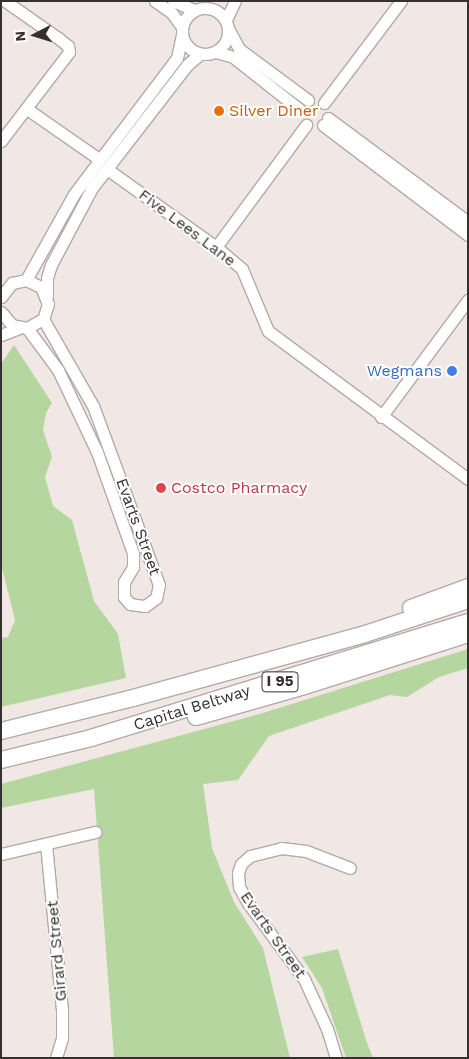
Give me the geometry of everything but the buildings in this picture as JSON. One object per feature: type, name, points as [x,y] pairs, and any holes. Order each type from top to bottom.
[{"type":"highway","points":[[281,656],[468,587]]},
{"type":"highway","name":"Capital Beltway","points":[[1,731],[133,698],[365,634],[468,600]]},
{"type":"highway","name":"Capital Beltway","points":[[1,760],[91,738],[468,622]]},
{"type":"highway","points":[[91,738],[221,711],[468,634]]},
{"type":"street","points":[[1,141],[27,110],[68,52],[68,46],[5,1]]},
{"type":"street","points":[[155,1],[172,12],[182,31],[185,44],[200,54]]},
{"type":"street","points":[[173,1],[194,10],[218,5],[239,49],[308,100],[317,99],[324,103]]},
{"type":"street","points":[[216,52],[226,42],[227,24],[235,1]]},
{"type":"street","points":[[400,1],[324,103],[325,121],[468,235]]},
{"type":"street","points":[[26,280],[74,194],[177,58],[182,31],[194,10]]},
{"type":"street","points":[[1,335],[43,319],[47,311],[47,278],[92,188],[187,65],[200,54],[216,52],[233,58],[300,110],[306,126]]},
{"type":"street","points":[[300,110],[308,100]]},
{"type":"street","points":[[27,110],[99,160]]},
{"type":"street","points":[[216,247],[306,126],[325,121],[468,222]]},
{"type":"street","name":"Five Lees Lane","points":[[108,169],[216,247],[242,270],[268,331],[468,479]]},
{"type":"street","points":[[1,298],[7,283],[26,280],[41,287],[47,296]]},
{"type":"street","points":[[382,417],[468,300]]},
{"type":"street","points":[[1,312],[8,322],[23,328]]},
{"type":"street","name":"Evarts Street","points":[[23,328],[61,377],[97,452],[133,553],[133,567],[124,582],[124,597],[130,604],[145,606],[156,598],[159,585],[93,406],[43,319]]},
{"type":"street","points":[[1,854],[95,832]]},
{"type":"street","name":"Girard Street","points":[[46,844],[62,1009],[62,1038],[56,1058]]},
{"type":"street","name":"Evarts Street","points":[[336,1058],[313,997],[300,973],[248,903],[239,887],[238,873],[241,864],[250,856],[281,848],[306,851],[350,868]]},
{"type":"green space","points":[[14,345],[52,403],[46,413],[43,430],[52,457],[45,477],[53,506],[72,520],[94,601],[118,634],[126,678],[1,707],[1,638],[8,637],[15,620],[1,564],[1,364]]},
{"type":"green space","points":[[468,649],[468,668],[439,677],[407,697],[390,695],[269,736],[238,780],[203,784],[212,848],[234,902],[263,948],[290,1058],[114,1058],[94,789],[1,808],[1,784],[263,713]]},
{"type":"green space","points":[[338,949],[373,1058],[346,1058],[322,988],[302,957]]},
{"type":"place","name":"Silver Diner","points":[[219,111]]},
{"type":"place","name":"Wegmans","points":[[452,371]]},
{"type":"place","name":"Costco Pharmacy","points":[[161,488]]}]
